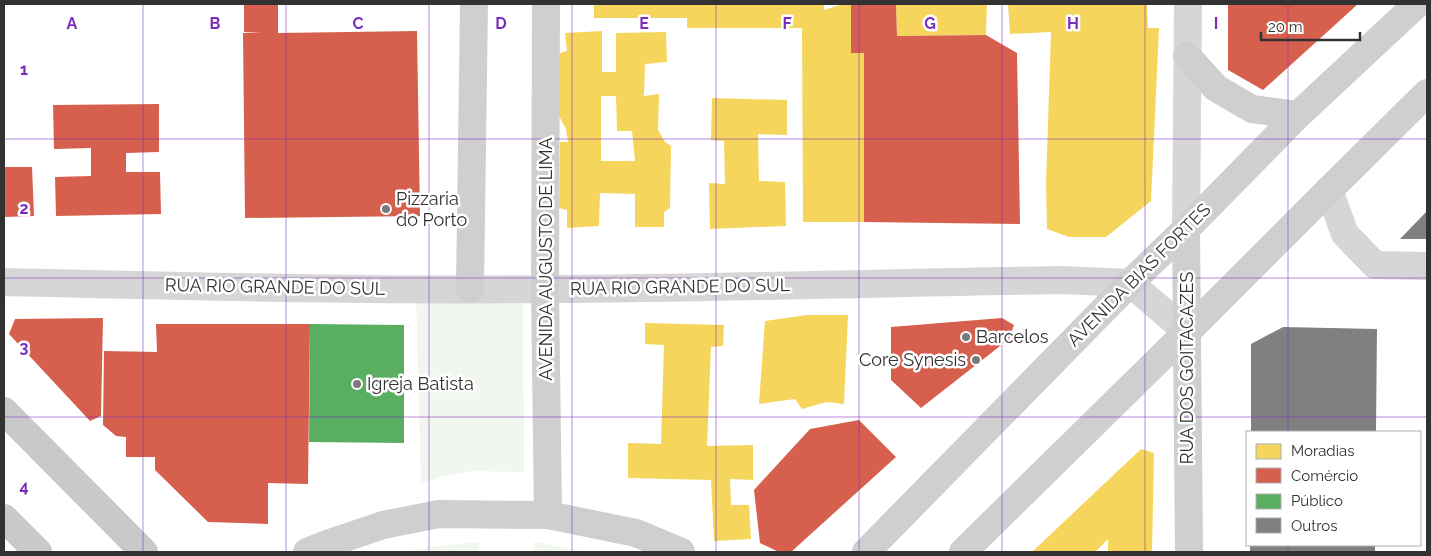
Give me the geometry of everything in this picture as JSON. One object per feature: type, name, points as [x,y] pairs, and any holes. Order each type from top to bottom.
[{"type":"main road","points":[[470,289],[474,4]]},
{"type":"main road","name":"AVENIDA AUGUSTO DE LIMA","points":[[546,4],[545,289],[548,515]]},
{"type":"main road","name":"AVENIDA BIAS FORTES","points":[[866,552],[1298,115],[1417,4]]},
{"type":"main road","points":[[1188,56],[1216,88],[1252,109],[1298,115]]},
{"type":"main road","points":[[963,552],[1427,93]]},
{"type":"main road","name":"RUA DOS GOITACAZES","points":[[1186,229],[1189,552]]},
{"type":"main road","points":[[4,411],[144,552]]},
{"type":"main road","points":[[307,552],[382,526],[439,514],[548,515],[636,533],[681,552]]},
{"type":"main road","points":[[4,518],[38,552]]},
{"type":"street","name":"RUA DOS GOITACAZES","points":[[1186,229],[1188,4]]},
{"type":"street","points":[[1329,190],[1345,234],[1375,265],[1427,266]]},
{"type":"street","name":"RUA RIO GRANDE DO SUL","points":[[4,282],[344,289],[545,289],[1061,280],[1130,283]]},
{"type":"street","points":[[1130,283],[1187,332]]},
{"type":"shaded area","points":[[416,294],[523,298],[524,472],[473,471],[444,476],[421,483]]},
{"type":"shaded area","points":[[479,542],[478,552],[407,552],[429,547]]},
{"type":"shaded area","points":[[534,542],[586,552],[534,552]]},
{"type":"building: Moradias","points":[[594,4],[824,4],[824,10],[843,4],[851,4],[851,53],[864,53],[864,222],[803,222],[802,28],[687,28],[687,18],[594,18]]},
{"type":"building: Moradias","points":[[896,4],[987,4],[986,35],[897,36]]},
{"type":"building: Moradias","points":[[1008,4],[1147,4],[1148,28],[1159,28],[1151,201],[1106,237],[1069,237],[1047,229],[1046,183],[1051,32],[1010,34]]},
{"type":"building: Moradias","points":[[602,31],[602,72],[616,72],[616,33],[666,32],[667,62],[645,64],[644,96],[659,94],[658,130],[665,142],[671,146],[670,208],[664,212],[664,227],[635,227],[635,194],[600,193],[599,226],[567,228],[567,210],[559,208],[560,142],[568,142],[566,129],[559,116],[557,54],[567,51],[565,33]],"holes":[[[601,96],[616,96],[617,131],[632,131],[635,161],[601,161]]]},
{"type":"building: Moradias","points":[[712,98],[787,100],[787,135],[758,134],[759,181],[785,182],[786,226],[710,229],[709,183],[725,184],[724,141],[711,140]]},
{"type":"building: Moradias","points":[[807,315],[848,315],[844,404],[826,402],[802,409],[795,399],[759,404],[765,321]]},
{"type":"building: Moradias","points":[[645,323],[724,325],[723,346],[711,347],[707,446],[753,445],[753,480],[730,479],[731,505],[749,505],[751,539],[714,541],[711,480],[628,478],[628,443],[661,444],[664,345],[645,344]]},
{"type":"building: Moradias","points":[[1141,449],[1154,453],[1152,552],[1108,552],[1108,539],[1095,552],[1032,552]]},
{"type":"building: Comércio","points":[[244,4],[278,4],[278,33],[417,31],[420,216],[245,218],[243,33],[261,32],[244,32]]},
{"type":"building: Comércio","points":[[851,4],[896,4],[897,36],[986,35],[1017,53],[1020,224],[864,222],[864,53],[851,53]]},
{"type":"building: Comércio","points":[[1228,4],[1358,4],[1263,90],[1228,70]]},
{"type":"building: Comércio","points":[[159,104],[159,152],[126,153],[126,172],[160,172],[161,214],[56,216],[55,177],[91,176],[91,148],[54,149],[53,105]]},
{"type":"building: Comércio","points":[[4,167],[32,167],[34,216],[4,217]]},
{"type":"building: Comércio","points":[[103,318],[101,416],[90,421],[9,334],[15,319]]},
{"type":"building: Comércio","points":[[1002,318],[1014,325],[1009,339],[921,408],[891,380],[891,327]]},
{"type":"building: Comércio","points":[[156,324],[310,324],[308,484],[268,483],[268,524],[208,522],[155,470],[155,457],[126,457],[126,437],[116,436],[103,425],[104,351],[157,352]]},
{"type":"building: Comércio","points":[[859,420],[896,457],[791,552],[779,552],[760,543],[754,490],[810,429]]},
{"type":"building: Público","name":"Igreja Batista","points":[[310,324],[404,325],[404,443],[309,442]]},
{"type":"building: Outros","points":[[1427,211],[1427,239],[1400,239]]},
{"type":"building: Outros","points":[[1283,327],[1377,329],[1376,431],[1251,431],[1251,344]]},
{"type":"building: Outros","points":[[1250,546],[1375,546],[1375,552],[1250,552]]},
{"type":"place","name":"Pizzaria do Porto","points":[[386,209]]},
{"type":"place","name":"Barcelos","points":[[966,337]]},
{"type":"place","name":"Core Synesis","points":[[976,360]]},
{"type":"place","name":"Igreja Batista","points":[[357,384]]}]
